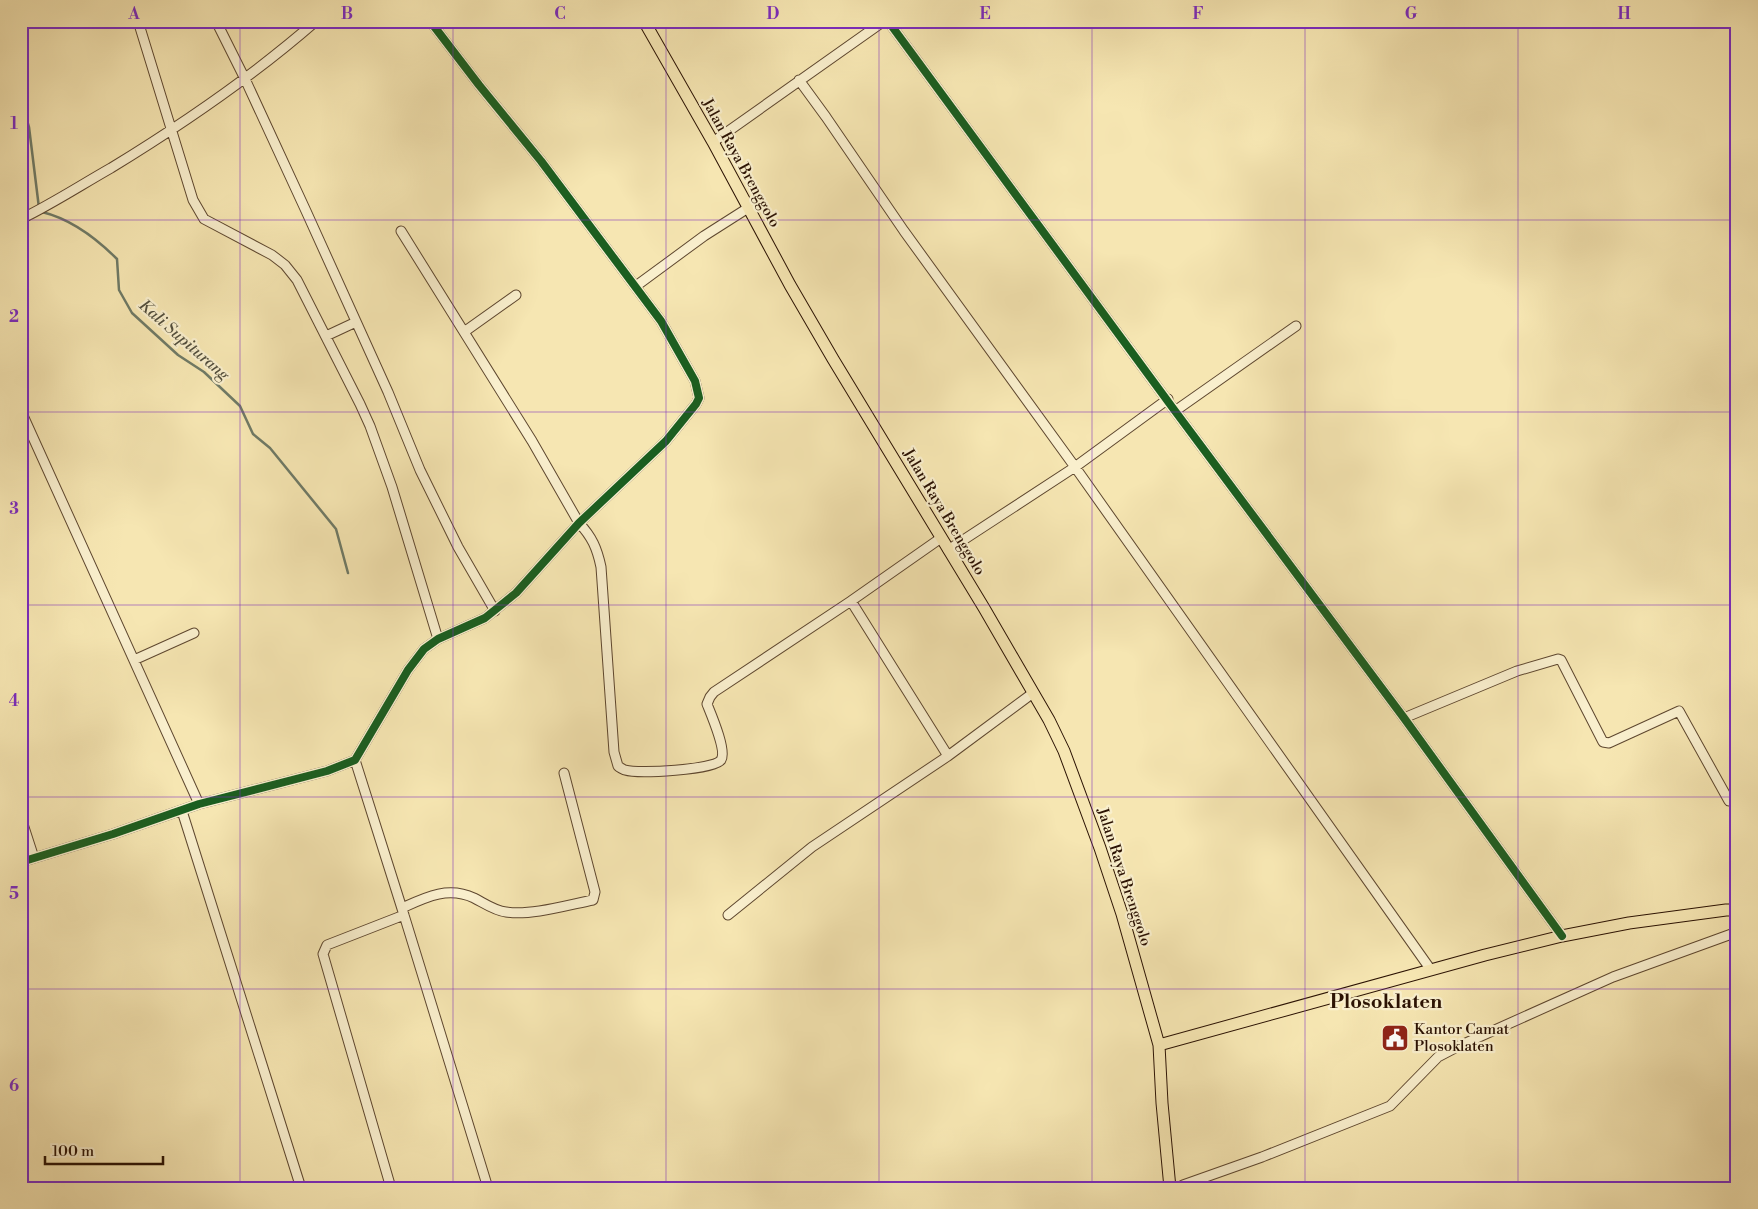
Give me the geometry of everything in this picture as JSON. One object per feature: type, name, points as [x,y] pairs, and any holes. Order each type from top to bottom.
[{"type":"main road","name":"Jalan Raya Brenggolo","points":[[644,21],[833,359],[880,434],[1049,720],[1064,751],[1122,914],[1159,1045],[1170,1188]]},
{"type":"main road","points":[[1159,1045],[1562,936],[1629,923],[1737,910]]},
{"type":"street","points":[[138,21],[193,200],[204,219],[272,255],[297,280],[360,404],[392,487],[438,639]]},
{"type":"street","points":[[216,21],[245,79],[388,392],[420,470],[458,547],[495,611]]},
{"type":"street","points":[[21,219],[44,208],[172,130],[245,79],[316,21]]},
{"type":"street","points":[[21,862],[199,804],[327,771],[355,760],[408,670],[424,649],[438,639],[485,618],[516,593],[579,523],[666,441],[699,398],[695,381],[661,321],[547,169],[478,85],[430,21]]},
{"type":"street","points":[[713,142],[884,21]]},
{"type":"street","points":[[888,21],[1404,718],[1562,936]]},
{"type":"street","points":[[799,80],[904,231],[1075,466],[1431,970]]},
{"type":"street","points":[[636,286],[704,236],[748,208]]},
{"type":"street","points":[[402,231],[532,441],[579,523],[598,550],[601,567],[614,752],[618,766],[625,770],[650,772],[676,770],[701,767],[719,762],[722,758],[722,748],[707,704],[714,692],[851,601],[941,538]]},
{"type":"street","points":[[464,332],[516,295]]},
{"type":"street","points":[[326,336],[356,322]]},
{"type":"street","points":[[1175,411],[1296,326]]},
{"type":"street","points":[[948,550],[1075,466],[1168,399]]},
{"type":"street","points":[[21,412],[199,804]]},
{"type":"street","points":[[851,601],[948,756]]},
{"type":"street","points":[[134,660],[194,633]]},
{"type":"street","points":[[1404,718],[1517,671],[1558,658],[1561,660],[1603,742],[1609,743],[1679,711],[1729,801],[1737,800]]},
{"type":"street","points":[[728,915],[812,847],[948,756],[1033,693]]},
{"type":"street","points":[[355,760],[488,1188]]},
{"type":"street","points":[[391,1188],[323,954],[327,945],[403,912],[428,896],[452,892],[467,895],[503,912],[520,914],[593,900],[595,892],[564,773]]},
{"type":"street","points":[[182,811],[301,1188]]},
{"type":"street","points":[[21,818],[34,858]]},
{"type":"street","points":[[1178,1188],[1390,1106],[1438,1058],[1459,1046],[1613,977],[1737,932]]},
{"type":"waterway","name":"Kali Supiturang","points":[[21,100],[29,127],[39,208]]},
{"type":"waterway","name":"Kali Supiturang","points":[[42,212],[63,219],[83,231],[117,259],[119,290],[132,313],[178,355],[204,372],[240,406],[253,434],[270,448],[336,529],[348,573]]},
{"type":"cycle path","points":[[21,862],[113,834],[199,804],[327,771],[355,760],[408,670],[424,649],[438,639],[485,618],[516,593],[579,523],[666,441],[699,398],[695,381],[661,321],[541,161],[430,21]]},
{"type":"cycle path","points":[[888,21],[1404,718],[1562,936]]},
{"type":"place","name":"Kantor Camat Plosoklaten","points":[[1395,1038]]},
{"type":"district","name":"Plosoklaten","points":[[1386,1002]]}]
